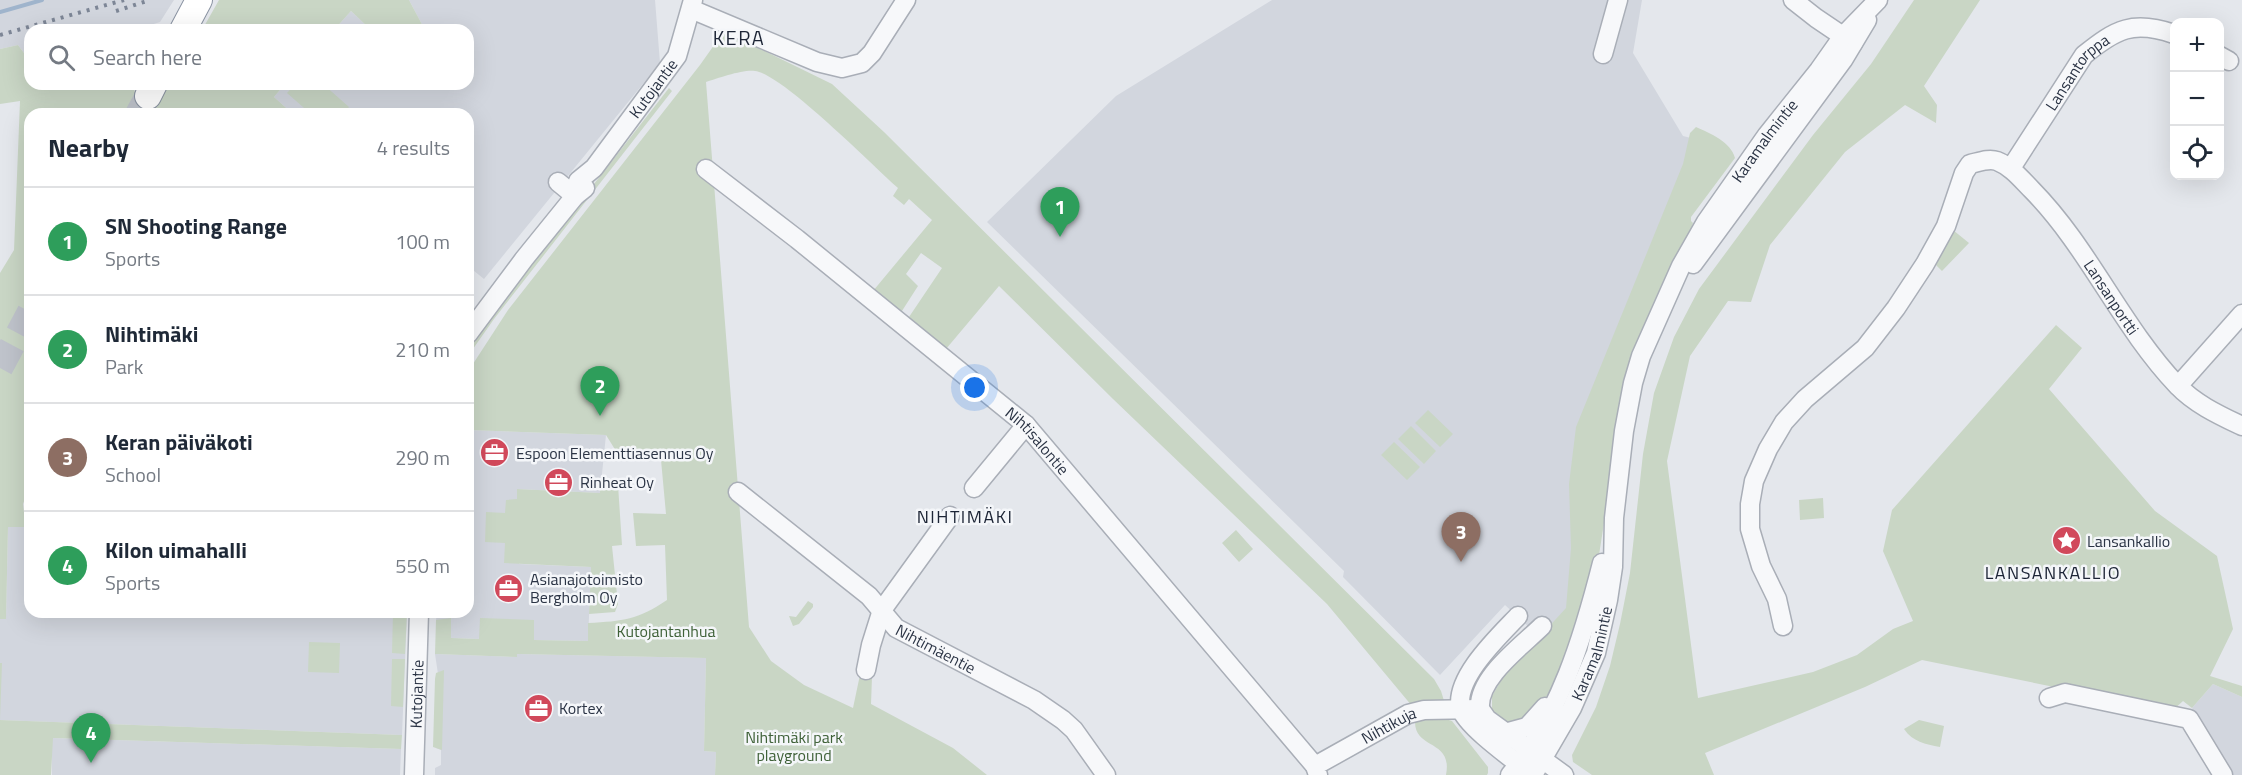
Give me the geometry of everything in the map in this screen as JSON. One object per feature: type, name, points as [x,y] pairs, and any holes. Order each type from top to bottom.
[{"type":"highway","points":[[186,24],[200,0]]},
{"type":"street","points":[[692,4],[817,62],[842,68],[862,63],[872,53],[906,0]]},
{"type":"street","points":[[1603,54],[1618,0]]},
{"type":"street","points":[[1793,0],[1849,40]]},
{"type":"street","name":"Karamalmintie","points":[[1528,767],[1572,708],[1596,653],[1613,567],[1614,518],[1624,431],[1633,383],[1641,356],[1672,290],[1716,234],[1877,1]]},
{"type":"street","name":"Kutojantie","points":[[474,326],[575,195],[586,188],[594,168],[677,56],[692,4]]},
{"type":"street","name":"Lansantorppa","points":[[2011,168],[2084,55],[2112,34],[2135,26],[2170,32]]},
{"type":"street","name":"Lansanportti","points":[[1783,626],[1777,599],[1761,566],[1750,529],[1750,504],[1755,481],[1768,449],[1784,422],[1805,399],[1865,348],[1896,308],[1946,226],[1964,173],[1970,164],[1991,160],[2011,168],[2049,208],[2076,243],[2154,358],[2178,386],[2210,411],[2242,426]]},
{"type":"street","name":"Nihtisalontie","points":[[706,169],[822,258],[1026,425],[1316,771]]},
{"type":"street","points":[[558,182],[575,195]]},
{"type":"street","points":[[2178,386],[2242,314]]},
{"type":"street","points":[[974,488],[1026,425]]},
{"type":"street","name":"Nihtimäentie","points":[[738,492],[869,596],[896,628],[1034,700],[1064,720],[1074,730],[1106,775]]},
{"type":"street","points":[[866,670],[882,610],[950,516]]},
{"type":"street","name":"Karamalmintie","points":[[1528,767],[1565,682],[1590,612],[1614,518]]},
{"type":"street","points":[[1518,616],[1478,660],[1467,678],[1461,697],[1461,710],[1470,722],[1528,767],[1564,775]]},
{"type":"street","name":"Kutojantie","points":[[414,775],[419,618]]},
{"type":"street","points":[[1528,767],[1505,733],[1487,719],[1480,709],[1479,699],[1482,689],[1491,676],[1542,626]]},
{"type":"street","name":"Karamalmintie","points":[[1505,733],[1523,729],[1536,720],[1565,682]]},
{"type":"street","points":[[2049,698],[2065,693],[2189,719],[2223,775]]},
{"type":"street","name":"Nihtikuja","points":[[1316,771],[1408,714],[1424,710],[1480,709]]},
{"type":"shaded area","points":[[0,0],[174,0],[160,22],[154,24],[24,24],[24,53],[18,45],[0,49]]},
{"type":"shaded area","points":[[409,0],[655,0],[660,63],[484,279],[474,271],[474,108],[286,108],[274,97],[280,90],[474,90],[474,24],[422,24]]},
{"type":"shaded area","points":[[1272,0],[1642,0],[1633,53],[1683,136],[1723,146],[1681,215],[1566,635],[1531,629],[1505,605],[1440,675],[1343,577],[1344,571],[987,222],[1116,96]]},
{"type":"shaded area","points":[[351,11],[365,24],[339,24]]},
{"type":"shaded area","points":[[474,430],[606,435],[600,493],[517,489],[519,564],[591,567],[588,641],[533,640],[481,618],[480,639],[451,638],[436,618],[474,618]]},
{"type":"shaded area","points":[[8,527],[24,527],[24,618],[407,618],[402,735],[0,720],[0,619],[6,618]]},
{"type":"shaded area","points":[[435,654],[516,657],[517,654],[706,658],[704,751],[716,752],[715,775],[435,775],[435,768],[441,765],[441,750],[436,748],[438,674]]},
{"type":"shaded area","points":[[2213,684],[2242,697],[2242,775],[2229,775],[2192,708]]},
{"type":"shaded area","points":[[52,738],[401,749],[400,775],[52,775]]},
{"type":"green space","points":[[219,0],[409,0],[422,24],[365,24],[351,11],[339,24],[205,24]]},
{"type":"green space","points":[[1914,0],[1980,0],[1924,86],[1937,105],[1936,123],[1905,105],[1845,152],[1770,245],[1751,302],[1728,301],[1690,356],[1667,461],[1698,698],[1813,672],[1857,655],[1893,629],[1913,621],[1883,551],[1892,510],[2056,325],[2082,348],[2049,389],[2155,511],[2217,556],[2233,629],[2210,676],[2242,686],[2242,697],[2213,684],[2192,708],[2183,701],[2172,711],[1922,660],[1865,687],[1705,753],[1714,775],[1592,775],[1573,762],[1572,755],[1596,707],[1610,666],[1630,573],[1643,454],[1654,393],[1674,337],[1699,289],[1813,135],[1871,64]]},
{"type":"green space","points":[[724,31],[832,84],[884,132],[1434,679],[1445,704],[1412,706],[1327,604],[999,286],[946,349],[909,317],[942,268],[921,253],[906,274],[918,286],[900,314],[873,291],[932,220],[909,199],[904,205],[893,196],[898,188],[806,104],[768,76],[755,71],[744,71],[706,82],[749,627],[771,661],[804,685],[853,708],[861,670],[872,677],[871,704],[953,748],[987,775],[715,775],[716,752],[704,751],[706,658],[435,654],[436,620],[451,618],[451,638],[479,639],[480,618],[534,620],[534,640],[588,641],[588,623],[638,616],[667,600],[665,545],[636,546],[633,513],[666,514],[660,449],[616,451],[606,435],[474,430],[474,362],[508,310],[700,65]]},
{"type":"green space","points":[[18,45],[24,53],[24,90],[134,90],[156,102],[165,90],[280,90],[274,97],[286,108],[24,108],[24,527],[8,527],[6,619],[0,619],[0,273],[14,250],[20,101],[0,104],[0,49]]},
{"type":"green space","points":[[669,88],[672,91],[474,347],[474,337]]},
{"type":"green space","points":[[290,90],[330,90],[349,107],[304,108],[287,93]]},
{"type":"green space","points":[[1696,127],[1725,143],[1735,158],[1691,217],[1693,223],[1685,249],[1626,382],[1599,555],[1591,590],[1553,687],[1529,721],[1507,725],[1497,719],[1492,709],[1492,696],[1503,677],[1566,608],[1571,548],[1569,484],[1576,427],[1683,164],[1690,133]]},
{"type":"green space","points":[[1953,230],[1969,243],[1942,271],[1936,265]]},
{"type":"green space","points":[[1428,410],[1453,434],[1440,447],[1415,423]]},
{"type":"green space","points":[[1411,426],[1436,451],[1424,464],[1398,439]]},
{"type":"green space","points":[[1394,442],[1420,467],[1407,480],[1381,455]]},
{"type":"green space","points":[[600,484],[618,485],[622,545],[612,546],[618,604],[615,612],[589,614],[591,567],[504,563],[505,543],[485,542],[486,512],[505,513],[506,500],[517,499],[517,489],[600,493]]},
{"type":"green space","points":[[1823,498],[1824,518],[1800,520],[1799,500]]},
{"type":"green space","points":[[1236,530],[1253,549],[1239,562],[1222,543]]},
{"type":"green space","points":[[808,601],[813,604],[813,607],[799,624],[793,626],[789,616],[796,617]]},
{"type":"green space","points":[[393,618],[407,618],[405,654],[392,653]]},
{"type":"green space","points":[[309,642],[340,643],[339,673],[308,672]]},
{"type":"green space","points":[[392,659],[405,659],[403,707],[391,706]]},
{"type":"green space","points":[[0,663],[2,663],[0,720]]},
{"type":"green space","points":[[444,670],[442,750],[433,747],[435,679],[436,673]]},
{"type":"green space","points":[[1422,717],[1452,721],[1488,767],[1487,775],[1446,775],[1447,764],[1444,755],[1421,737],[1417,731],[1415,722]]},
{"type":"green space","points":[[0,720],[402,735],[401,749],[53,738],[51,775],[0,775]]},
{"type":"green space","points":[[1919,720],[1944,726],[1940,747],[1915,740],[1904,729]]},
{"type":"waterway","points":[[0,12],[42,0]]},
{"type":"tunnel","points":[[141,108],[148,96]]},
{"type":"tunnel","points":[[0,368],[24,323]]},
{"type":"railway","points":[[39,24],[124,0]]},
{"type":"railway","points":[[116,11],[150,0]]},
{"type":"railway","points":[[0,35],[24,28]]},
{"type":"place","name":"SN Shooting Range","points":[[1060,237]]},
{"type":"place","name":"Nihtimäki","points":[[600,416]]},
{"type":"place","name":"Espoon Elementtiasennus Oy","points":[[495,453]]},
{"type":"place","name":"Rinheat Oy","points":[[559,482]]},
{"type":"place","name":"Lansankallio","points":[[2066,541]]},
{"type":"place","name":"Keran päiväkoti","points":[[1461,562]]},
{"type":"place","name":"Asianajotoimisto Bergholm Oy","points":[[509,588]]},
{"type":"place","name":"Kortex","points":[[538,708]]},
{"type":"place","name":"Kilon uimahalli","points":[[91,763]]},
{"type":"district","name":"KERA","points":[[739,37]]},
{"type":"district","name":"NIHTIMÄKI","points":[[965,516]]},
{"type":"district","name":"LANSANKALLIO","points":[[2053,572]]},
{"type":"park label","name":"Kutojantanhua","points":[[666,631]]},
{"type":"park label","name":"Nihtimäki park playground","points":[[794,746]]}]
